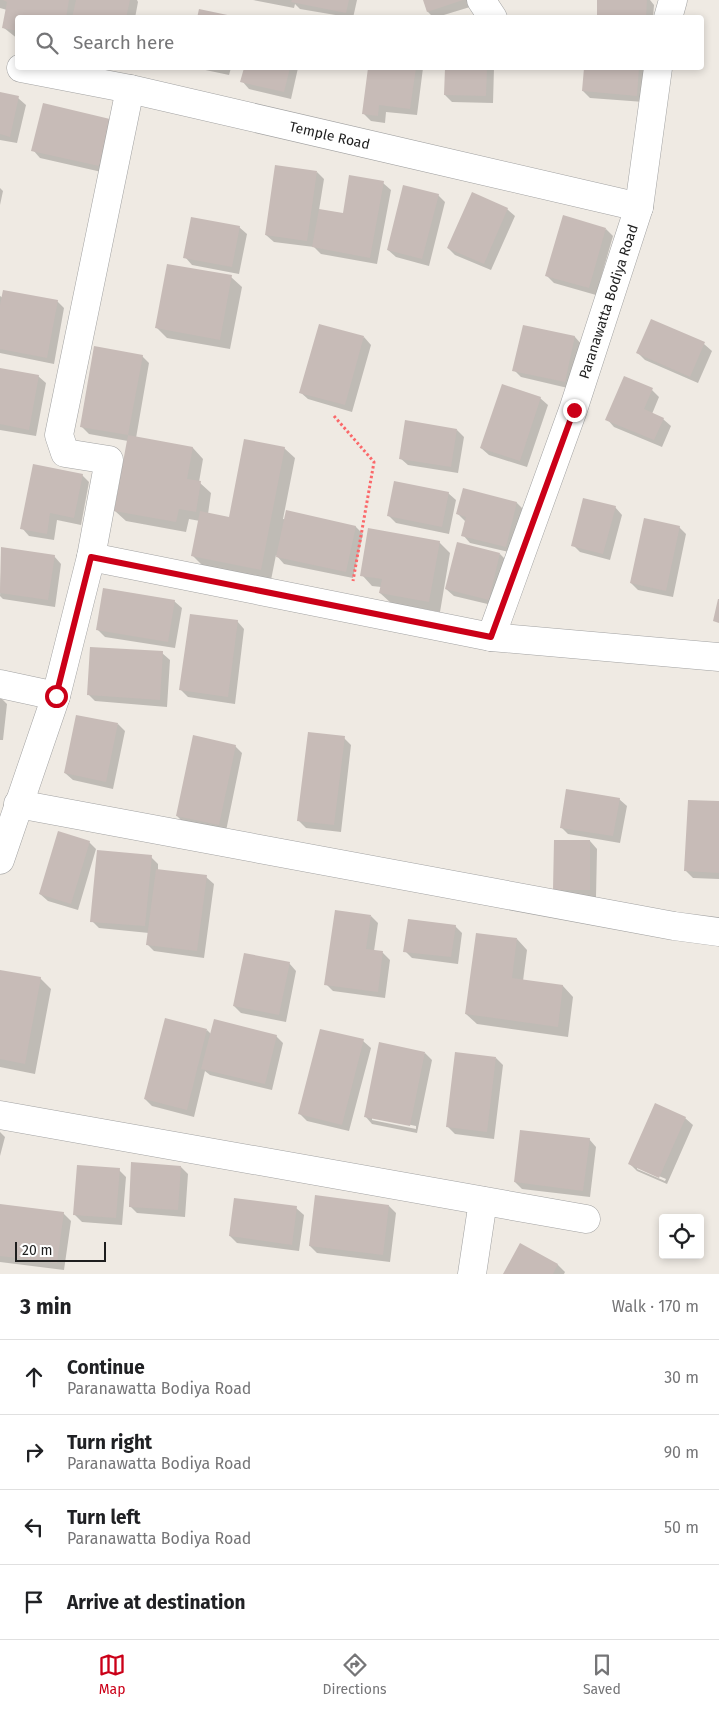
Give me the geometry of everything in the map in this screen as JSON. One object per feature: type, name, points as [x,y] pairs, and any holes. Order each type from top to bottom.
[{"type":"street","points":[[481,0],[491,15]]},
{"type":"street","points":[[669,15],[673,0]]},
{"type":"street","name":"Temple Road","points":[[0,64],[15,66]]},
{"type":"street","name":"Temple Road","points":[[34,70],[130,89],[639,207]]},
{"type":"street","name":"Paranawatta Bodiya Road","points":[[491,637],[574,410],[639,207],[658,70]]},
{"type":"street","points":[[0,860],[56,696],[91,557],[108,460],[65,453],[59,435],[130,89]]},
{"type":"street","points":[[91,557],[491,637],[719,657]]},
{"type":"street","points":[[0,684],[56,696]]},
{"type":"street","points":[[18,804],[664,924],[719,932]]},
{"type":"street","points":[[0,1115],[586,1219]]},
{"type":"street","points":[[472,1274],[483,1200]]},
{"type":"path","points":[[334,416],[374,462],[348,609]]},
{"type":"building","points":[[3,0],[69,0],[66,15],[15,15],[15,30],[2,28],[7,2]]},
{"type":"building","points":[[76,0],[130,0],[127,15],[73,15]]},
{"type":"building","points":[[292,0],[349,0],[346,13],[291,2]]},
{"type":"building","points":[[423,0],[463,0],[427,12]]},
{"type":"building","points":[[597,0],[647,0],[646,15],[597,15]]},
{"type":"building","points":[[199,9],[228,15],[198,15]]},
{"type":"building","points":[[243,70],[290,70],[284,92],[240,82]]},
{"type":"building","points":[[368,70],[416,70],[410,109],[379,105],[378,116],[362,114]]},
{"type":"building","points":[[445,70],[487,70],[486,96],[444,95]]},
{"type":"building","points":[[584,70],[639,70],[637,96],[582,91]]},
{"type":"building","points":[[0,92],[19,96],[10,137],[0,134]]},
{"type":"building","points":[[43,103],[110,119],[99,166],[31,151]]},
{"type":"building","points":[[275,165],[317,171],[307,241],[265,235]]},
{"type":"building","points":[[349,175],[384,181],[370,258],[312,247],[319,209],[343,213]]},
{"type":"building","points":[[403,185],[439,194],[422,259],[387,250]]},
{"type":"building","points":[[472,192],[508,208],[484,264],[447,248]]},
{"type":"building","points":[[563,215],[606,228],[589,288],[545,276]]},
{"type":"building","points":[[191,217],[240,226],[232,267],[183,258]]},
{"type":"building","points":[[167,264],[232,275],[220,340],[155,328]]},
{"type":"building","points":[[3,290],[58,300],[47,358],[0,349],[0,305]]},
{"type":"building","points":[[651,319],[705,342],[690,377],[636,353]]},
{"type":"building","points":[[319,324],[364,336],[345,405],[299,393]]},
{"type":"building","points":[[523,325],[575,336],[565,382],[512,371]]},
{"type":"building","points":[[94,346],[143,355],[128,435],[80,427]]},
{"type":"building","points":[[0,368],[39,375],[29,430],[0,424]]},
{"type":"building","points":[[624,376],[653,388],[644,409],[664,418],[654,440],[605,420]]},
{"type":"building","points":[[502,384],[541,397],[520,461],[480,448]]},
{"type":"building","points":[[405,420],[457,429],[451,467],[399,459]]},
{"type":"building","points":[[128,435],[193,447],[187,479],[201,481],[196,512],[179,509],[176,522],[114,511]]},
{"type":"building","points":[[244,439],[285,447],[261,570],[191,556],[200,511],[229,517]]},
{"type":"building","points":[[33,464],[83,474],[74,518],[50,513],[47,534],[20,529]]},
{"type":"building","points":[[394,481],[449,492],[442,527],[387,516]]},
{"type":"building","points":[[463,488],[517,502],[506,547],[461,536],[466,517],[456,514]]},
{"type":"building","points":[[583,498],[616,506],[603,554],[571,546]]},
{"type":"building","points":[[286,510],[356,526],[346,572],[276,557]]},
{"type":"building","points":[[644,518],[680,526],[666,591],[630,583]]},
{"type":"building","points":[[368,528],[440,541],[429,602],[379,593],[382,579],[360,576]]},
{"type":"building","points":[[457,542],[500,553],[489,600],[445,589]]},
{"type":"building","points":[[1,547],[55,555],[48,600],[0,593]]},
{"type":"building","points":[[103,588],[175,600],[168,642],[96,630]]},
{"type":"building","points":[[719,599],[719,623],[713,621]]},
{"type":"building","points":[[190,614],[238,620],[228,697],[179,690]]},
{"type":"building","points":[[90,647],[163,651],[160,700],[87,695]]},
{"type":"building","points":[[76,715],[118,723],[106,782],[64,773]]},
{"type":"building","points":[[308,732],[345,736],[334,825],[297,821]]},
{"type":"building","points":[[193,735],[236,745],[219,825],[176,816]]},
{"type":"building","points":[[566,789],[620,798],[613,836],[560,828]]},
{"type":"building","points":[[688,800],[719,801],[719,873],[684,871]]},
{"type":"building","points":[[58,831],[90,841],[71,904],[39,894]]},
{"type":"building","points":[[554,840],[590,840],[590,890],[553,890]]},
{"type":"building","points":[[97,850],[152,855],[145,926],[90,922]]},
{"type":"building","points":[[156,869],[207,875],[197,951],[146,945]]},
{"type":"building","points":[[335,910],[371,915],[366,949],[383,951],[378,992],[324,985]]},
{"type":"building","points":[[408,919],[456,925],[451,957],[403,952]]},
{"type":"building","points":[[476,933],[517,938],[512,978],[563,985],[558,1027],[465,1014]]},
{"type":"building","points":[[244,953],[290,962],[279,1015],[233,1006]]},
{"type":"building","points":[[0,970],[41,977],[25,1064],[0,1059]]},
{"type":"building","points":[[165,1018],[207,1029],[187,1110],[144,1099]]},
{"type":"building","points":[[214,1019],[277,1035],[265,1084],[201,1069]]},
{"type":"building","points":[[320,1029],[364,1039],[342,1125],[298,1114]]},
{"type":"building","points":[[379,1042],[425,1052],[410,1126],[364,1117]]},
{"type":"building","points":[[455,1052],[496,1057],[487,1132],[446,1127]]},
{"type":"building","points":[[655,1103],[686,1117],[659,1178],[628,1164]]},
{"type":"building","points":[[520,1130],[590,1138],[583,1191],[514,1182]]},
{"type":"building","points":[[131,1162],[181,1166],[178,1210],[129,1207]]},
{"type":"building","points":[[77,1165],[120,1168],[116,1218],[73,1215]]},
{"type":"building","points":[[315,1195],[389,1205],[383,1255],[309,1246]]},
{"type":"building","points":[[234,1198],[297,1206],[292,1245],[229,1236]]},
{"type":"building","points":[[0,1204],[64,1212],[57,1263],[0,1256]]},
{"type":"building","points":[[520,1243],[558,1264],[553,1274],[503,1274]]},
{"type":"route","points":[[56,696],[91,557],[491,637],[574,410]]}]
